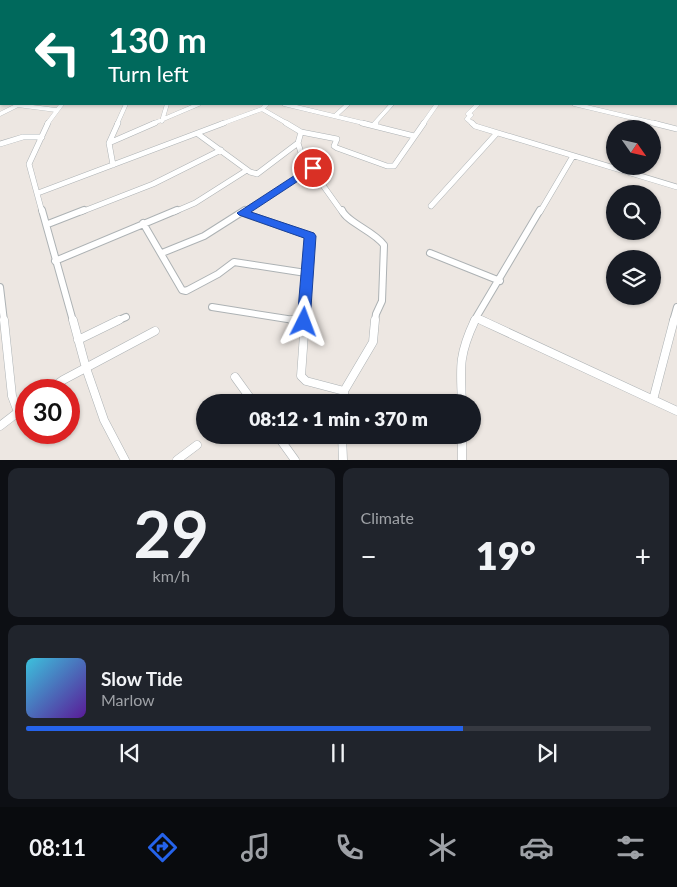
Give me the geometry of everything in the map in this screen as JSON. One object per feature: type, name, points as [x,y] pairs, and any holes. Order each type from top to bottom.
[{"type":"street","points":[[0,114],[17,105]]},
{"type":"street","points":[[25,105],[56,110]]},
{"type":"street","points":[[61,105],[56,110],[34,149],[30,164],[48,224],[55,261],[86,368],[104,420],[124,460]]},
{"type":"street","points":[[113,165],[109,143],[126,105]]},
{"type":"street","points":[[162,122],[167,105]]},
{"type":"street","points":[[109,143],[162,122],[197,105]]},
{"type":"street","points":[[302,105],[335,116],[414,136]]},
{"type":"street","points":[[335,116],[347,105]]},
{"type":"street","points":[[374,125],[391,105]]},
{"type":"street","points":[[38,193],[198,134],[265,106],[301,132],[337,139],[334,146],[337,148],[387,166],[394,166],[436,105]]},
{"type":"street","points":[[477,105],[468,114],[471,115],[467,120],[474,126],[677,187]]},
{"type":"street","points":[[578,105],[677,129]]},
{"type":"street","points":[[602,111],[605,105]]},
{"type":"street","points":[[242,213],[288,229],[308,233],[310,236],[306,273],[301,376],[306,380],[344,391],[372,342],[376,314],[382,301],[384,245],[370,231],[344,216],[340,206],[302,156],[298,143],[301,132]]},
{"type":"street","points":[[431,206],[496,133]]},
{"type":"street","points":[[198,134],[247,170],[257,174],[263,172],[298,143]]},
{"type":"street","points":[[0,144],[23,137],[42,137]]},
{"type":"street","points":[[48,224],[153,184],[221,150]]},
{"type":"street","points":[[462,394],[463,347],[476,318],[500,281],[573,156]]},
{"type":"street","points":[[162,253],[204,236],[313,168]]},
{"type":"street","points":[[55,261],[195,202],[247,170]]},
{"type":"street","points":[[143,223],[182,290],[186,291],[218,274],[234,262],[306,273]]},
{"type":"street","points":[[430,253],[500,281]]},
{"type":"street","points":[[0,287],[12,396],[15,404]]},
{"type":"street","points":[[212,307],[304,322]]},
{"type":"street","points":[[653,400],[677,307]]},
{"type":"street","points":[[78,340],[126,318]]},
{"type":"street","points":[[476,318],[677,411]]},
{"type":"street","points":[[65,379],[155,331]]},
{"type":"street","points":[[234,377],[247,394]]},
{"type":"street","points":[[0,426],[15,414]]},
{"type":"street","points":[[283,444],[295,460]]},
{"type":"street","points":[[342,444],[343,460]]},
{"type":"street","points":[[462,444],[462,460]]},
{"type":"street","points":[[177,460],[197,445]]},
{"type":"route","points":[[304,322],[306,267],[310,236],[308,233],[288,229],[242,213],[313,168]]}]
